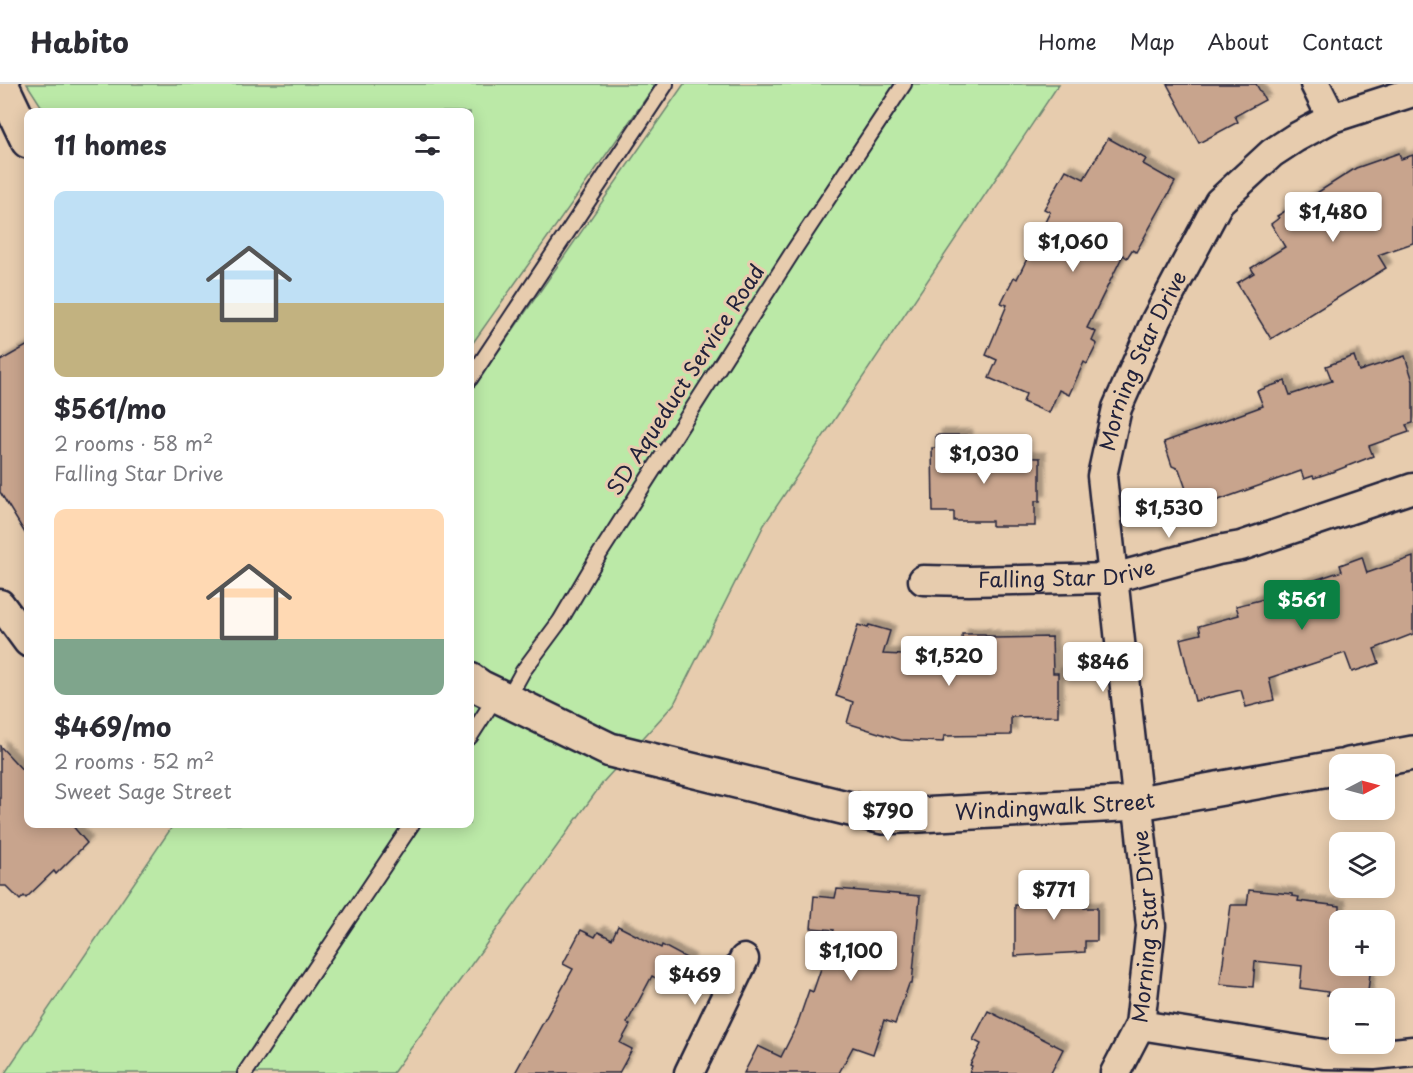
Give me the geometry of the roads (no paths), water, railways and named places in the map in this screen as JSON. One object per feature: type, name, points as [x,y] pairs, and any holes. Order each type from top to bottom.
[{"type":"street","points":[[1,84],[24,133]]},
{"type":"street","points":[[1315,84],[1332,118]]},
{"type":"street","name":"Morning Star Drive","points":[[1115,1073],[1140,1025],[1152,926],[1102,476],[1117,408],[1156,320],[1219,202],[1272,153],[1332,118],[1413,92]]},
{"type":"street","name":"Falling Star Drive","points":[[923,580],[1113,578],[1218,549],[1241,546],[1413,488]]},
{"type":"street","points":[[0,604],[24,637]]},
{"type":"street","name":"Windingwalk Street","points":[[491,692],[610,750],[883,817],[1139,803],[1329,769]]},
{"type":"street","points":[[1395,756],[1413,753]]},
{"type":"street","points":[[689,1073],[744,959]]},
{"type":"street","points":[[1140,1025],[1324,1063],[1413,1051]]},
{"type":"lane","points":[[474,373],[666,84]]},
{"type":"lane","name":"SD Aqueduct Service Road","points":[[474,728],[491,692],[523,671],[560,621],[644,484],[904,84]]},
{"type":"lane","points":[[245,1073],[409,828]]}]
